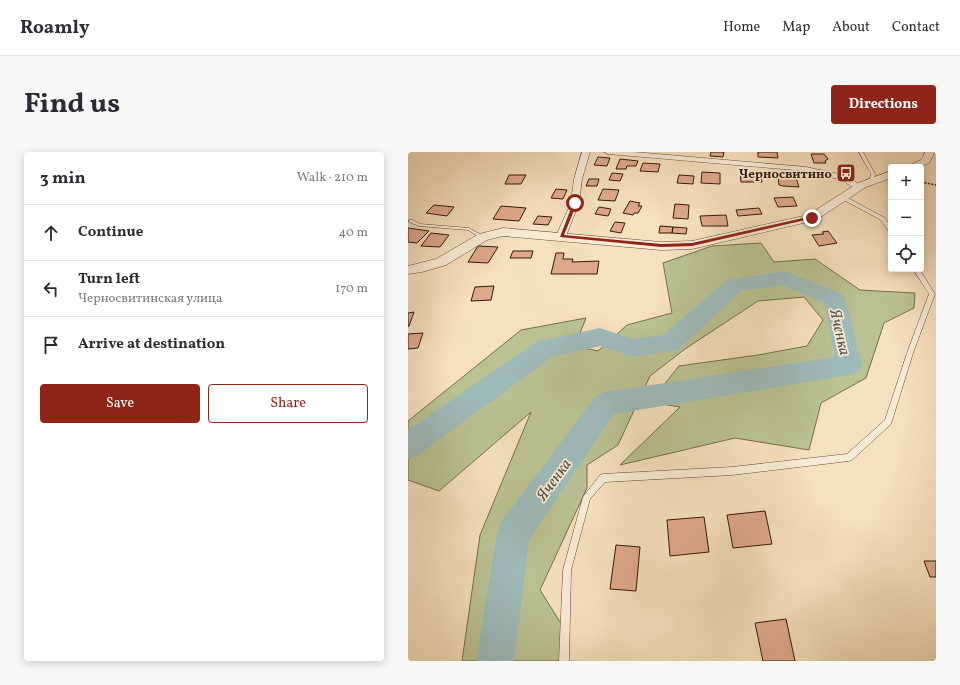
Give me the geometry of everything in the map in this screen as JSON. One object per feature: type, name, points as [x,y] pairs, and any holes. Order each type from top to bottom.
[{"type":"street","points":[[561,236],[575,203],[578,179],[586,152]]},
{"type":"street","points":[[608,152],[806,169],[845,178],[858,187]]},
{"type":"street","points":[[919,164],[926,161],[930,152]]},
{"type":"street","points":[[408,270],[422,268],[441,262],[483,237],[502,232],[661,246],[692,245],[812,218],[858,187],[888,175]]},
{"type":"lane","points":[[861,152],[873,174],[871,182]]},
{"type":"lane","points":[[842,197],[883,219],[888,226]]},
{"type":"lane","points":[[411,221],[419,225],[469,229],[483,237]]},
{"type":"lane","points":[[564,661],[567,570],[587,497],[602,478],[732,471],[849,457],[888,422],[910,353],[932,294],[918,272]]},
{"type":"path","points":[[924,183],[936,185]]},
{"type":"green space","points":[[761,243],[774,262],[815,259],[860,290],[915,293],[914,308],[884,323],[866,378],[821,403],[809,450],[735,438],[620,465],[680,407],[650,402],[679,366],[758,355],[807,346],[823,320],[804,297],[758,301],[685,349],[650,376],[618,445],[587,465],[587,488],[540,590],[567,633],[568,661],[462,661],[480,535],[531,412],[439,491],[408,480],[408,421],[521,330],[586,318],[575,346],[598,351],[627,325],[672,313],[663,263],[712,246]]},
{"type":"building","points":[[711,152],[724,152],[723,157],[710,156]]},
{"type":"building","points":[[758,152],[777,152],[778,158],[758,157]]},
{"type":"building","points":[[811,154],[824,154],[828,159],[825,161],[826,163],[814,163]]},
{"type":"building","points":[[598,157],[610,158],[607,166],[594,165]]},
{"type":"building","points":[[620,159],[638,161],[636,166],[627,166],[626,169],[616,169]]},
{"type":"building","points":[[643,163],[660,164],[658,172],[640,171]]},
{"type":"building","points":[[702,172],[720,173],[720,184],[701,183]]},
{"type":"building","points":[[740,172],[760,173],[762,182],[741,182]]},
{"type":"building","points":[[612,173],[623,174],[620,181],[609,180]]},
{"type":"building","points":[[509,175],[526,175],[521,184],[505,184]]},
{"type":"building","points":[[679,175],[694,176],[693,184],[677,183]]},
{"type":"building","points":[[778,177],[796,178],[799,187],[779,185]]},
{"type":"building","points":[[589,179],[599,179],[597,186],[586,186]]},
{"type":"building","points":[[556,189],[567,190],[563,199],[551,198]]},
{"type":"building","points":[[603,189],[619,190],[615,201],[598,200]]},
{"type":"building","points":[[793,197],[797,206],[778,207],[774,198]]},
{"type":"building","points":[[630,201],[640,203],[638,206],[642,206],[638,213],[634,213],[633,215],[623,213]]},
{"type":"building","points":[[675,204],[689,205],[688,219],[673,218]]},
{"type":"building","points":[[434,205],[454,207],[447,216],[426,213]]},
{"type":"building","points":[[501,206],[526,208],[519,221],[493,219]]},
{"type":"building","points":[[599,207],[611,209],[608,216],[595,214]]},
{"type":"building","points":[[759,208],[762,214],[738,216],[736,210]]},
{"type":"building","points":[[726,215],[728,226],[702,226],[700,216]]},
{"type":"building","points":[[538,216],[552,217],[548,225],[533,224]]},
{"type":"building","points":[[615,222],[625,223],[621,233],[610,231]]},
{"type":"building","points":[[660,226],[673,227],[672,233],[659,233]]},
{"type":"building","points":[[673,227],[687,228],[686,234],[672,233]]},
{"type":"building","points":[[408,228],[429,231],[417,243],[408,242]]},
{"type":"building","points":[[828,231],[837,243],[819,246],[812,235],[824,234],[822,232]]},
{"type":"building","points":[[431,233],[449,235],[440,247],[421,246]]},
{"type":"building","points":[[478,246],[498,247],[488,263],[468,262]]},
{"type":"building","points":[[513,251],[533,251],[531,258],[510,258]]},
{"type":"building","points":[[556,253],[564,253],[563,259],[573,259],[572,262],[599,261],[597,274],[551,274]]},
{"type":"building","points":[[494,286],[491,300],[471,301],[475,287]]},
{"type":"building","points":[[414,312],[409,326],[408,327],[408,313]]},
{"type":"building","points":[[423,333],[418,348],[408,349],[408,334]]},
{"type":"building","points":[[765,511],[772,544],[733,548],[727,515]]},
{"type":"building","points":[[704,517],[709,552],[670,556],[667,520]]},
{"type":"building","points":[[616,545],[640,547],[636,591],[610,589]]},
{"type":"building","points":[[924,561],[936,561],[936,577],[930,577]]},
{"type":"building","points":[[786,619],[795,661],[763,661],[755,623]]},
{"type":"waterway","name":"Яченка","points":[[408,446],[545,349],[600,337],[633,348],[669,343],[735,285],[784,278],[834,299],[849,365],[606,404],[513,534],[495,661]]},
{"type":"place","name":"Черносвитино","points":[[846,173]]},
{"type":"route","points":[[575,203],[561,236],[661,246],[692,245],[812,218]]}]
